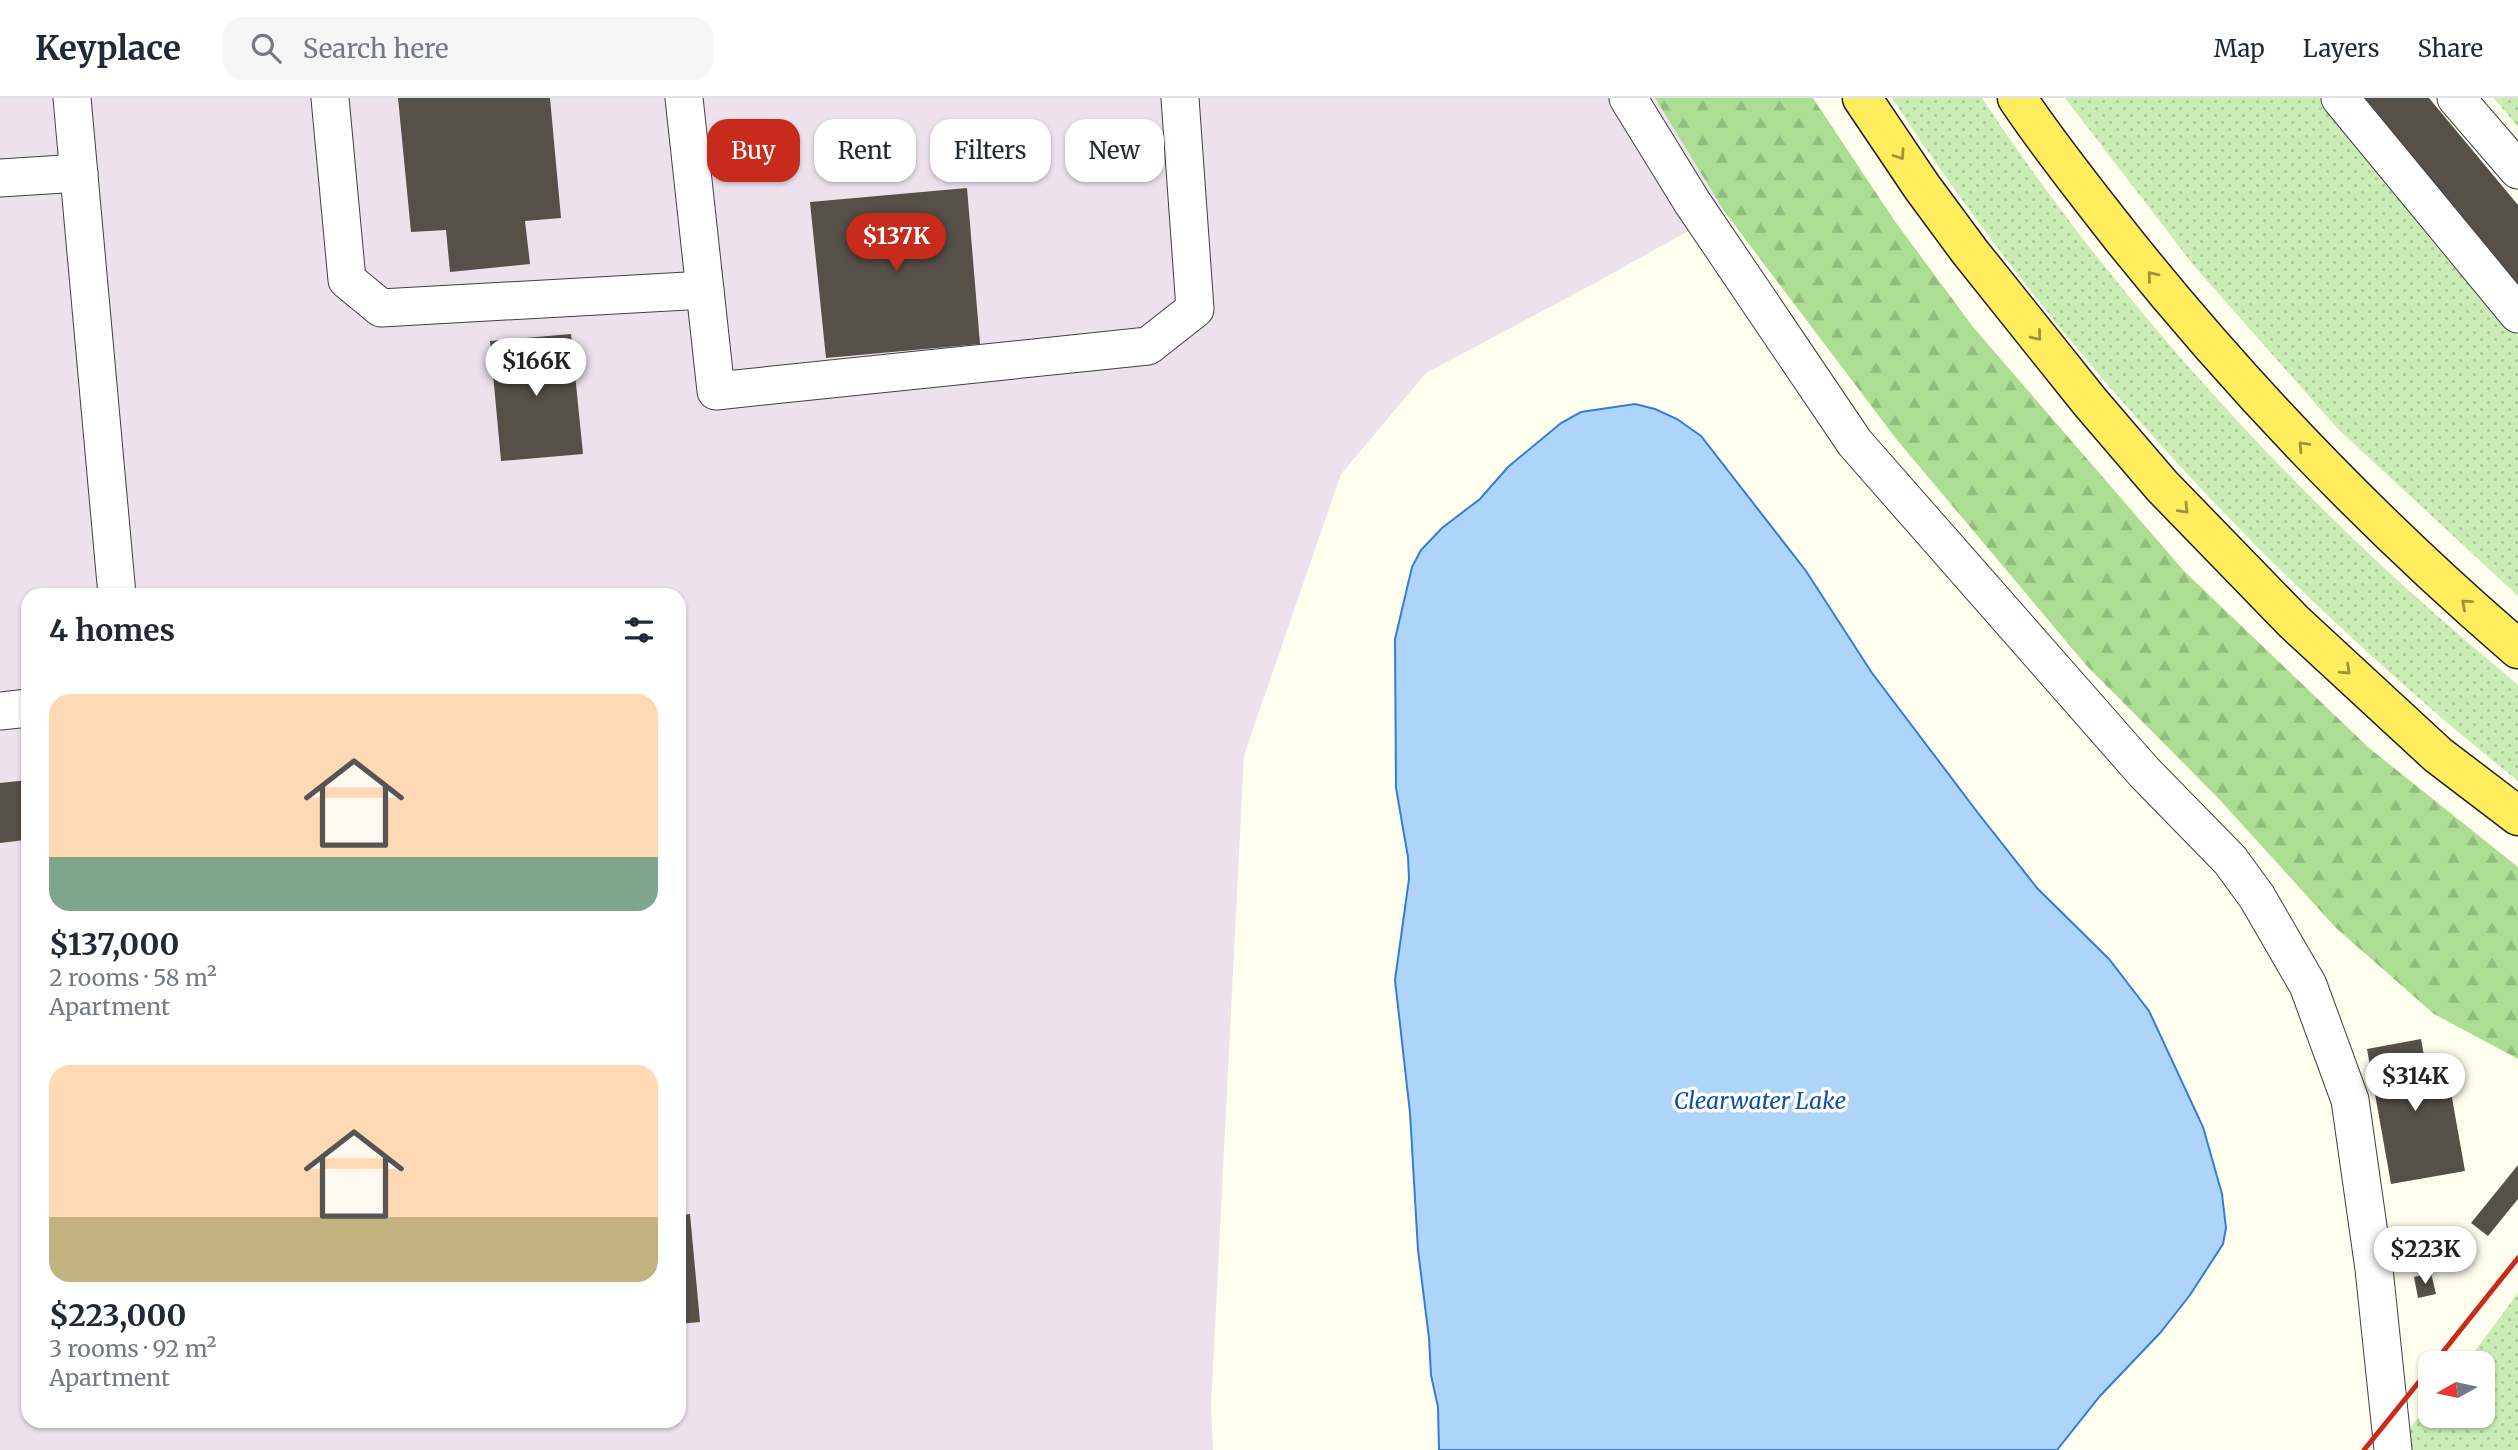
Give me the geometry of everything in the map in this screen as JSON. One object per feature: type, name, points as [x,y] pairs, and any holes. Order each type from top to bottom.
[{"type":"main road","points":[[1862,98],[1922,187],[2017,312],[2162,486],[2322,648],[2438,755],[2518,816]]},
{"type":"main road","points":[[2017,98],[2145,267],[2200,334],[2288,431],[2375,521],[2518,649]]},
{"type":"lane","points":[[72,98],[116,588]]},
{"type":"lane","points":[[330,98],[346,280],[381,308],[705,290]]},
{"type":"lane","points":[[684,98],[716,391],[1148,346],[1195,309],[1181,98]]},
{"type":"lane","points":[[1628,98],[1692,202],[1855,443],[2144,772],[2230,860],[2257,897],[2308,985],[2350,1100],[2374,1269],[2393,1450]]},
{"type":"lane","points":[[2340,98],[2518,313]]},
{"type":"lane","points":[[2456,98],[2518,170]]},
{"type":"lane","points":[[0,178],[79,173]]},
{"type":"lane","points":[[0,711],[21,709]]},
{"type":"shaded area","points":[[0,98],[1655,98],[1724,211],[1426,373],[1341,474],[1244,755],[1211,1407],[1213,1450],[0,1450]]},
{"type":"green space","points":[[1655,98],[1813,98],[1894,220],[1973,327],[2184,571],[2369,748],[2518,867],[2518,1059],[2434,1014],[2336,928],[2219,799],[2086,665],[1897,440],[1724,211]]},
{"type":"green space","points":[[1892,98],[1982,98],[2076,229],[2126,293],[2233,416],[2346,532],[2419,600],[2518,685],[2518,781],[2429,707],[2342,629],[2178,464],[2101,377],[2028,287],[1958,194]]},
{"type":"green space","points":[[2065,98],[2322,98],[2518,336],[2518,596],[2338,429],[2195,267]]},
{"type":"green space","points":[[2494,98],[2518,98],[2518,127]]},
{"type":"green space","points":[[2518,1293],[2518,1450],[2400,1450],[2418,1418],[2418,1428],[2496,1428],[2496,1351],[2475,1351]]},
{"type":"water","name":"Clearwater Lake","points":[[1635,404],[1677,419],[1701,436],[1806,571],[1872,673],[1978,813],[2037,888],[2109,959],[2149,1011],[2203,1127],[2222,1194],[2226,1228],[2223,1244],[2190,1295],[2160,1333],[2100,1396],[2057,1450],[1439,1450],[1438,1407],[1431,1375],[1418,1250],[1410,1113],[1395,980],[1409,879],[1408,857],[1396,788],[1395,639],[1412,567],[1421,550],[1442,528],[1480,499],[1508,467],[1561,423],[1581,412]]},
{"type":"building","points":[[398,98],[550,98],[561,218],[525,221],[530,264],[450,272],[446,230],[411,232]]},
{"type":"building","points":[[2359,98],[2429,98],[2518,205],[2518,288]]},
{"type":"building","points":[[967,188],[980,344],[826,358],[810,202]]},
{"type":"building","points":[[571,334],[583,454],[501,461],[490,341]]},
{"type":"building","points":[[21,781],[21,840],[0,843],[0,783]]},
{"type":"building","points":[[2421,1039],[2426,1067],[2446,1064],[2465,1171],[2391,1184],[2367,1049]]},
{"type":"building","points":[[2518,1165],[2518,1199],[2488,1236],[2471,1223]]},
{"type":"building","points":[[686,1214],[690,1214],[700,1322],[686,1323]]},
{"type":"building","points":[[2431,1273],[2436,1294],[2418,1298],[2414,1277]]},
{"type":"railway","points":[[2444,1351],[2518,1258]]},
{"type":"railway","points":[[2364,1450],[2418,1383]]}]
